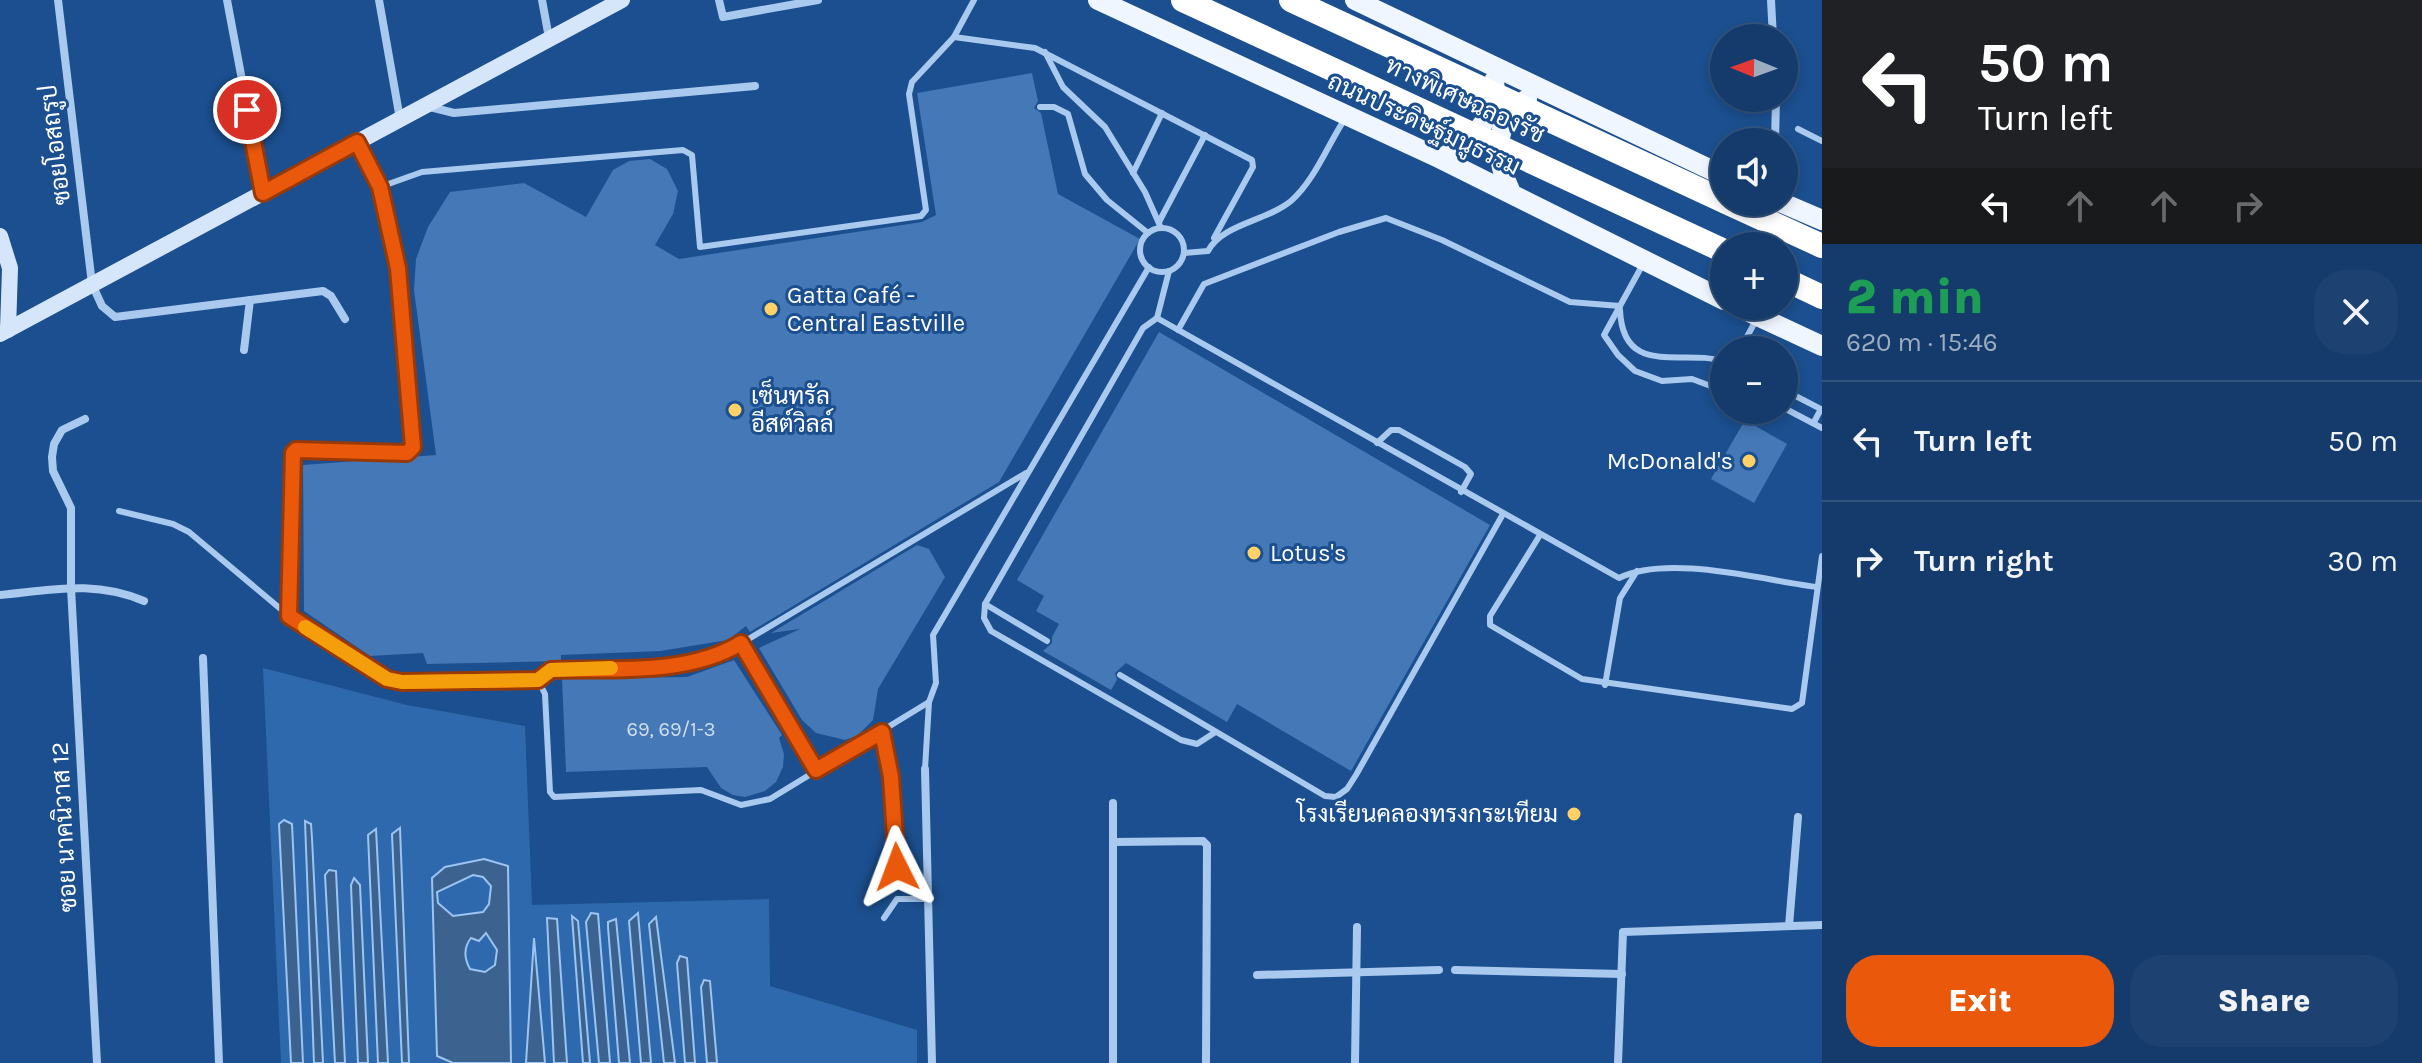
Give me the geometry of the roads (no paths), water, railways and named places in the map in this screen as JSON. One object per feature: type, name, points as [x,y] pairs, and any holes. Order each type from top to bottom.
[{"type":"highway","name":"ทางพิเศษฉลองรัช","points":[[1183,0],[1710,245]]},
{"type":"highway","name":"ทางพิเศษฉลองรัช","points":[[1291,0],[1710,195]]},
{"type":"highway","name":"ทางพิเศษฉลองรัช","points":[[1756,216],[1822,246]]},
{"type":"highway","points":[[1798,286],[1822,297]]},
{"type":"main road","name":"ถนนประดิษฐ์มนูธรรม","points":[[1098,0],[1441,159],[1710,293]]},
{"type":"main road","points":[[1355,0],[1380,5],[1478,58],[1710,169]]},
{"type":"main road","points":[[1441,159],[1470,140],[1486,121],[1495,102],[1495,82],[1478,58]]},
{"type":"main road","points":[[1511,193],[1498,156],[1499,134],[1508,114],[1546,91]]},
{"type":"main road","points":[[1798,210],[1822,220]]},
{"type":"main road","points":[[1764,320],[1822,346]]},
{"type":"street","name":"ซอยโอสถรูป","points":[[58,0],[92,284]]},
{"type":"street","points":[[227,0],[263,193]]},
{"type":"street","points":[[379,0],[400,119]]},
{"type":"street","points":[[542,0],[549,39]]},
{"type":"street","points":[[4,332],[622,0]]},
{"type":"street","points":[[719,0],[723,17],[818,0]]},
{"type":"street","points":[[1771,0],[1772,24]]},
{"type":"street","points":[[425,106],[454,113],[755,86]]},
{"type":"street","points":[[0,236],[10,268],[4,332]]},
{"type":"street","points":[[92,284],[102,306],[115,317],[323,291],[331,296],[345,319]]},
{"type":"street","points":[[244,350],[250,300]]},
{"type":"street","name":"ซอย นาคนิวาส 12","points":[[85,419],[62,430],[52,457],[53,471],[71,508],[71,588],[97,1063]]},
{"type":"street","points":[[0,595],[71,588],[116,590],[144,601]]},
{"type":"street","points":[[203,658],[219,1063]]},
{"type":"street","points":[[925,769],[932,1063]]},
{"type":"street","points":[[1113,803],[1113,1063]]},
{"type":"street","points":[[1789,926],[1798,817]]},
{"type":"street","points":[[1114,842],[1199,841],[1207,845],[1206,1063]]},
{"type":"street","points":[[1618,1063],[1623,932],[1822,925]]},
{"type":"street","points":[[1355,1063],[1357,927]]},
{"type":"street","points":[[1257,975],[1439,970]]},
{"type":"street","points":[[1455,970],[1622,974]]},
{"type":"lane","points":[[380,187],[422,172],[683,150],[692,155],[700,247],[921,216],[926,210],[909,94],[912,82],[954,37],[974,0]]},
{"type":"lane","points":[[954,37],[1018,44],[1045,52],[1254,163],[1208,251],[1184,253]]},
{"type":"lane","points":[[1045,52],[1063,87],[1105,127],[1160,225],[1178,235],[1184,253],[1179,264],[1169,271],[1157,318],[1143,328],[985,604],[984,618],[991,631],[1181,740],[1197,744],[1214,733]]},
{"type":"lane","points":[[1040,107],[1061,109],[1068,114],[1085,174],[1107,200],[1148,233]]},
{"type":"lane","points":[[1133,173],[1162,113]]},
{"type":"lane","points":[[1214,238],[1272,214],[1295,197],[1347,116]]},
{"type":"lane","points":[[1798,129],[1822,141]]},
{"type":"lane","points":[[1149,267],[1140,250],[1148,233],[1160,225],[1205,135]]},
{"type":"lane","points":[[289,616],[293,453],[296,450],[407,453],[413,447],[398,268],[380,187],[357,142]]},
{"type":"lane","points":[[1178,330],[1204,284],[1339,232],[1386,218],[1442,240],[1570,302],[1620,306]]},
{"type":"lane","points":[[1644,261],[1604,335],[1618,355],[1635,371],[1662,381],[1692,379],[1710,386]]},
{"type":"lane","points":[[1149,267],[1169,271]]},
{"type":"lane","points":[[925,769],[929,702],[936,683],[933,635],[1149,267]]},
{"type":"lane","points":[[1620,306],[1623,329],[1643,352],[1672,360],[1710,357]]},
{"type":"lane","points":[[1157,318],[1461,492],[1619,578],[1639,568],[1683,569],[1817,587]]},
{"type":"lane","points":[[1798,397],[1821,409],[1814,422]]},
{"type":"lane","points":[[1798,415],[1822,428]]},
{"type":"lane","points":[[1377,443],[1391,430],[1399,430],[1465,467],[1471,474],[1461,492]]},
{"type":"lane","points":[[119,511],[173,524],[189,532],[289,616],[387,679],[402,682],[538,680],[551,670],[694,661],[727,652],[1030,471]]},
{"type":"lane","points":[[1120,675],[1325,796],[1336,797],[1347,789],[1503,514]]},
{"type":"lane","points":[[1540,535],[1489,623],[1564,670],[1605,685],[1799,708],[1822,556]]},
{"type":"lane","points":[[1605,685],[1620,598],[1639,568]]},
{"type":"lane","points":[[985,604],[1047,641]]},
{"type":"lane","points":[[741,643],[816,770]]},
{"type":"lane","points":[[538,680],[545,694],[550,792],[554,797],[701,790],[728,803],[754,804],[770,799],[929,702]]},
{"type":"lane","points":[[882,732],[895,814],[897,867],[892,878]]},
{"type":"lane","points":[[884,918],[897,899],[927,899]]},
{"type":"place","name":"Gatta Café - Central Eastville","points":[[771,309]]},
{"type":"place","name":"เซ็นทรัล อีสต์วิลล์","points":[[735,410]]},
{"type":"place","name":"McDonald's","points":[[1749,461]]},
{"type":"place","name":"Lotus's","points":[[1254,553]]},
{"type":"place","name":"โรงเรียนคลองทรงกระเทียม","points":[[1574,814]]}]
